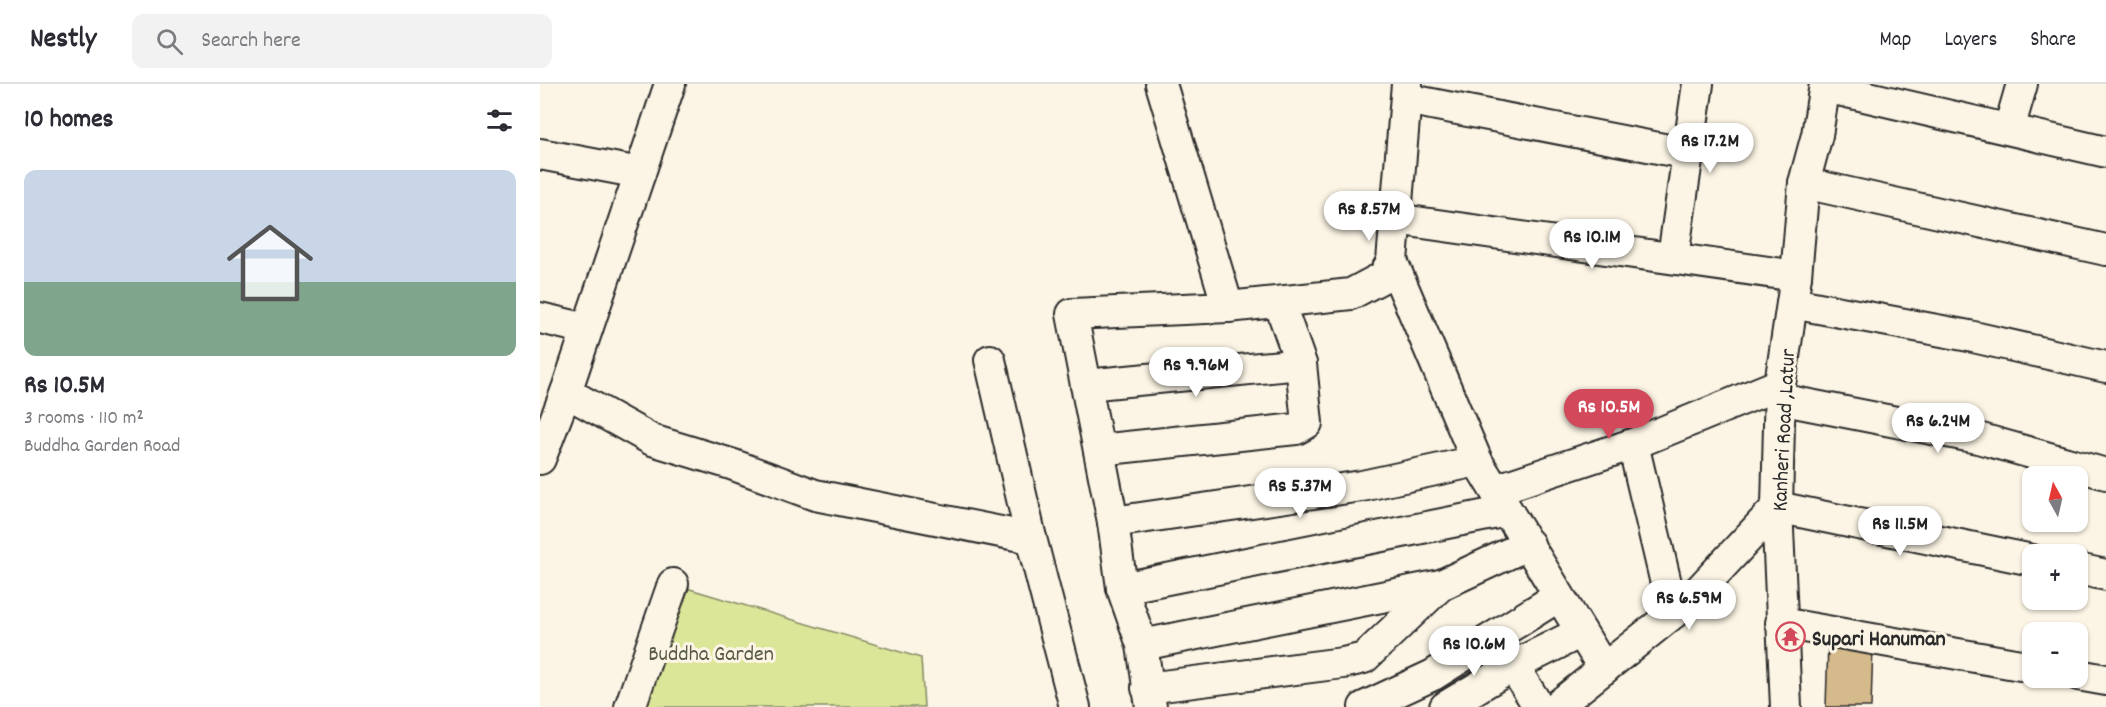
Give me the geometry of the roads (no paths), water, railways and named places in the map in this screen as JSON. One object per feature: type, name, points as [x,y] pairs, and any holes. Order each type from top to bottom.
[{"type":"street","points":[[540,459],[566,392],[670,84]]},
{"type":"street","points":[[1161,84],[1228,307]]},
{"type":"street","points":[[1673,257],[1698,84]]},
{"type":"street","points":[[2009,129],[2022,84]]},
{"type":"street","points":[[1825,86],[2106,152]]},
{"type":"street","name":"Kanheri Road ,Latur","points":[[1786,707],[1777,507],[1780,391],[1794,290],[1804,183],[1817,135],[1825,86]]},
{"type":"street","points":[[1441,585],[1364,658],[1149,697],[1142,645],[1122,588],[1113,522],[1072,314],[1228,307],[1351,294],[1383,277],[1392,261],[1407,91],[1689,154]]},
{"type":"street","points":[[540,154],[640,173]]},
{"type":"street","points":[[1804,183],[2106,249]]},
{"type":"street","points":[[1395,219],[1673,257],[1969,336],[2106,367]]},
{"type":"street","points":[[1392,261],[1477,461],[1604,669]]},
{"type":"street","points":[[1099,450],[1302,427],[1307,423],[1301,364],[1279,302]]},
{"type":"street","points":[[540,318],[587,329]]},
{"type":"street","points":[[990,360],[1031,538],[1076,707]]},
{"type":"street","points":[[1086,385],[1301,364]]},
{"type":"street","points":[[1122,588],[1501,501],[1633,444],[1780,391],[1978,438],[2106,474]]},
{"type":"street","points":[[566,392],[651,440],[731,464],[815,495],[1031,538]]},
{"type":"street","points":[[1633,444],[1673,613]]},
{"type":"street","points":[[1113,522],[1362,486],[1477,461]]},
{"type":"street","points":[[1556,707],[1691,599],[1777,507],[2022,558]]},
{"type":"street","points":[[1142,645],[1441,585],[1529,544]]},
{"type":"street","points":[[2088,571],[2106,575]]},
{"type":"street","points":[[630,707],[673,584]]},
{"type":"street","points":[[1364,707],[1433,675],[1558,596]]},
{"type":"street","points":[[1781,623],[2022,665]]},
{"type":"street","points":[[1433,675],[1446,707],[1513,666],[1581,632]]},
{"type":"street","points":[[1513,666],[1539,707]]},
{"type":"street","points":[[2088,677],[2106,680]]},
{"type":"place","name":"Supari Hanuman","points":[[1791,637]]},
{"type":"park label","name":"Buddha Garden","points":[[711,652]]}]
